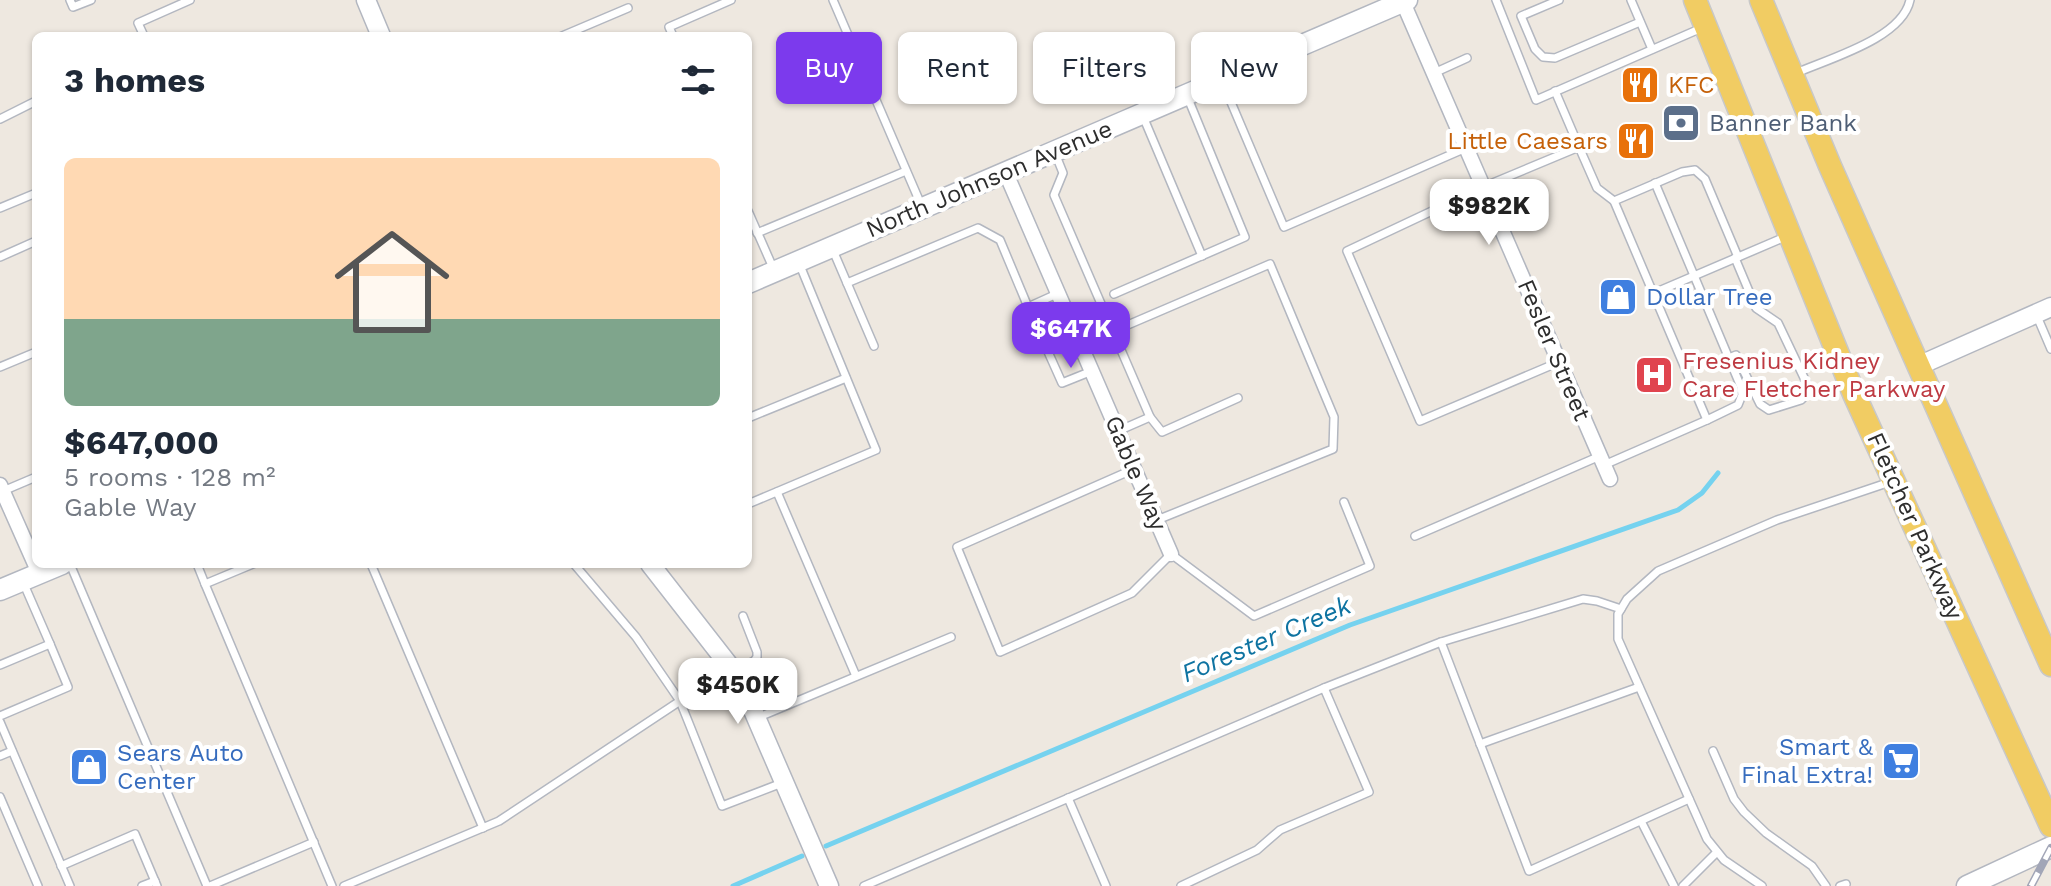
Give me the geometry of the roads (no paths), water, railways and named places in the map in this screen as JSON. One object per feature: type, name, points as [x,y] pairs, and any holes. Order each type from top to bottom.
[{"type":"main road","name":"Fletcher Parkway","points":[[1695,0],[1854,394],[1896,480],[2051,826]]},
{"type":"main road","points":[[1761,0],[2051,665]]},
{"type":"main road","name":"North Johnson Avenue","points":[[1307,42],[1404,1]]},
{"type":"main road","name":"North Johnson Avenue","points":[[752,281],[1191,92]]},
{"type":"main road","points":[[0,590],[52,568]]},
{"type":"main road","points":[[1967,886],[2051,847]]},
{"type":"street","points":[[366,0],[379,32]]},
{"type":"street","name":"Fesler Street","points":[[1404,1],[1605,467]]},
{"type":"street","name":"Gable Way","points":[[1005,171],[1171,554]]},
{"type":"street","points":[[1918,366],[2044,310]]},
{"type":"street","points":[[1,488],[30,577]]},
{"type":"street","points":[[653,568],[735,672],[829,886]]},
{"type":"lane","points":[[70,0],[73,7],[91,0]]},
{"type":"lane","points":[[142,32],[138,23],[190,0]]},
{"type":"lane","points":[[671,32],[669,27],[731,0]]},
{"type":"lane","points":[[833,0],[922,207]]},
{"type":"lane","points":[[1496,0],[1536,100],[1706,26]]},
{"type":"lane","points":[[1559,0],[1521,16],[1535,49],[1548,59],[1640,22]]},
{"type":"lane","points":[[1631,0],[1652,49]]},
{"type":"lane","points":[[1792,75],[1888,32],[1907,11],[1910,0]]},
{"type":"lane","points":[[571,32],[628,8]]},
{"type":"lane","points":[[1434,73],[1467,58]]},
{"type":"lane","points":[[1555,91],[1597,188],[1614,201],[1707,420]]},
{"type":"lane","points":[[1114,294],[1245,237],[1186,94]]},
{"type":"lane","points":[[0,119],[32,103]]},
{"type":"lane","points":[[1232,104],[1284,227],[1466,148]]},
{"type":"lane","points":[[1142,113],[1202,256]]},
{"type":"lane","points":[[1559,362],[1420,421],[1347,251],[1483,187],[1579,147]]},
{"type":"lane","points":[[1054,150],[1063,173],[1054,195],[1150,417],[1162,432],[1238,398]]},
{"type":"lane","points":[[1614,201],[1690,170],[1700,173],[1705,179],[1756,308],[1778,323],[1807,384],[1807,394],[1801,400],[1774,410],[1762,407],[1736,355],[1729,358]]},
{"type":"lane","points":[[757,233],[906,171]]},
{"type":"lane","points":[[1415,536],[1605,467],[1733,409],[1741,400],[1741,387],[1655,183]]},
{"type":"lane","points":[[0,208],[32,195]]},
{"type":"lane","points":[[752,221],[775,272]]},
{"type":"lane","points":[[847,283],[978,228],[1000,240],[1062,383],[1092,371]]},
{"type":"lane","points":[[1654,293],[1791,234]]},
{"type":"lane","points":[[0,257],[32,243]]},
{"type":"lane","points":[[832,247],[874,346]]},
{"type":"lane","points":[[752,502],[876,450],[798,261]]},
{"type":"lane","points":[[1081,345],[1270,264],[1334,417],[1333,449],[1157,520]]},
{"type":"lane","points":[[1028,307],[1059,293]]},
{"type":"lane","points":[[2044,310],[2051,349]]},
{"type":"lane","points":[[0,367],[32,354]]},
{"type":"lane","points":[[752,416],[846,378]]},
{"type":"lane","points":[[1118,431],[1150,417]]},
{"type":"lane","points":[[1134,469],[957,547],[1000,652],[1132,593],[1171,554],[1254,616],[1370,566],[1344,502]]},
{"type":"lane","points":[[1,488],[32,478]]},
{"type":"lane","points":[[1762,886],[1724,860],[1707,839],[1618,639],[1618,614],[1640,585],[1658,571],[1777,520],[1896,480]]},
{"type":"lane","points":[[777,492],[856,676]]},
{"type":"lane","points":[[72,568],[208,886],[314,842]]},
{"type":"lane","points":[[199,568],[332,886]]},
{"type":"lane","points":[[205,584],[243,568]]},
{"type":"lane","points":[[373,568],[483,828]]},
{"type":"lane","points":[[577,568],[636,637],[680,701],[722,806],[785,782]]},
{"type":"lane","points":[[30,577],[50,644],[68,687],[0,719],[2,734],[70,886]]},
{"type":"lane","points":[[864,886],[1324,688],[1441,642],[1583,599],[1621,609]]},
{"type":"lane","points":[[344,886],[499,821],[680,701],[735,672],[757,657],[743,616]]},
{"type":"lane","points":[[757,718],[951,637]]},
{"type":"lane","points":[[1441,642],[1529,871],[1689,799]]},
{"type":"lane","points":[[0,665],[50,644]]},
{"type":"lane","points":[[1480,744],[1639,687]]},
{"type":"lane","points":[[1181,886],[1257,850],[1280,830],[1369,792],[1324,688]]},
{"type":"lane","points":[[0,756],[12,751]]},
{"type":"lane","points":[[1713,751],[1734,799],[1744,812],[1760,828],[1812,866],[1826,886]]},
{"type":"lane","points":[[0,797],[38,886]]},
{"type":"lane","points":[[1068,798],[1106,886]]},
{"type":"lane","points":[[1641,821],[1674,886]]},
{"type":"lane","points":[[61,866],[135,834],[156,884],[142,886]]},
{"type":"lane","points":[[1683,886],[1717,852]]},
{"type":"waterway","name":"Forester Creek","points":[[826,846],[1350,625],[1678,510],[1702,493],[1718,473]]},
{"type":"waterway","name":"Forester Creek","points":[[733,886],[802,856]]},
{"type":"railway","points":[[2031,886],[2051,848]]},
{"type":"place","name":"KFC","points":[[1640,85]]},
{"type":"place","name":"Banner Bank","points":[[1681,123]]},
{"type":"place","name":"Little Caesars","points":[[1636,141]]},
{"type":"place","name":"Dollar Tree","points":[[1618,297]]},
{"type":"place","name":"Fresenius Kidney Care Fletcher Parkway","points":[[1654,375]]},
{"type":"place","name":"Smart & Final Extra!","points":[[1901,761]]},
{"type":"place","name":"Sears Auto Center","points":[[89,767]]}]
